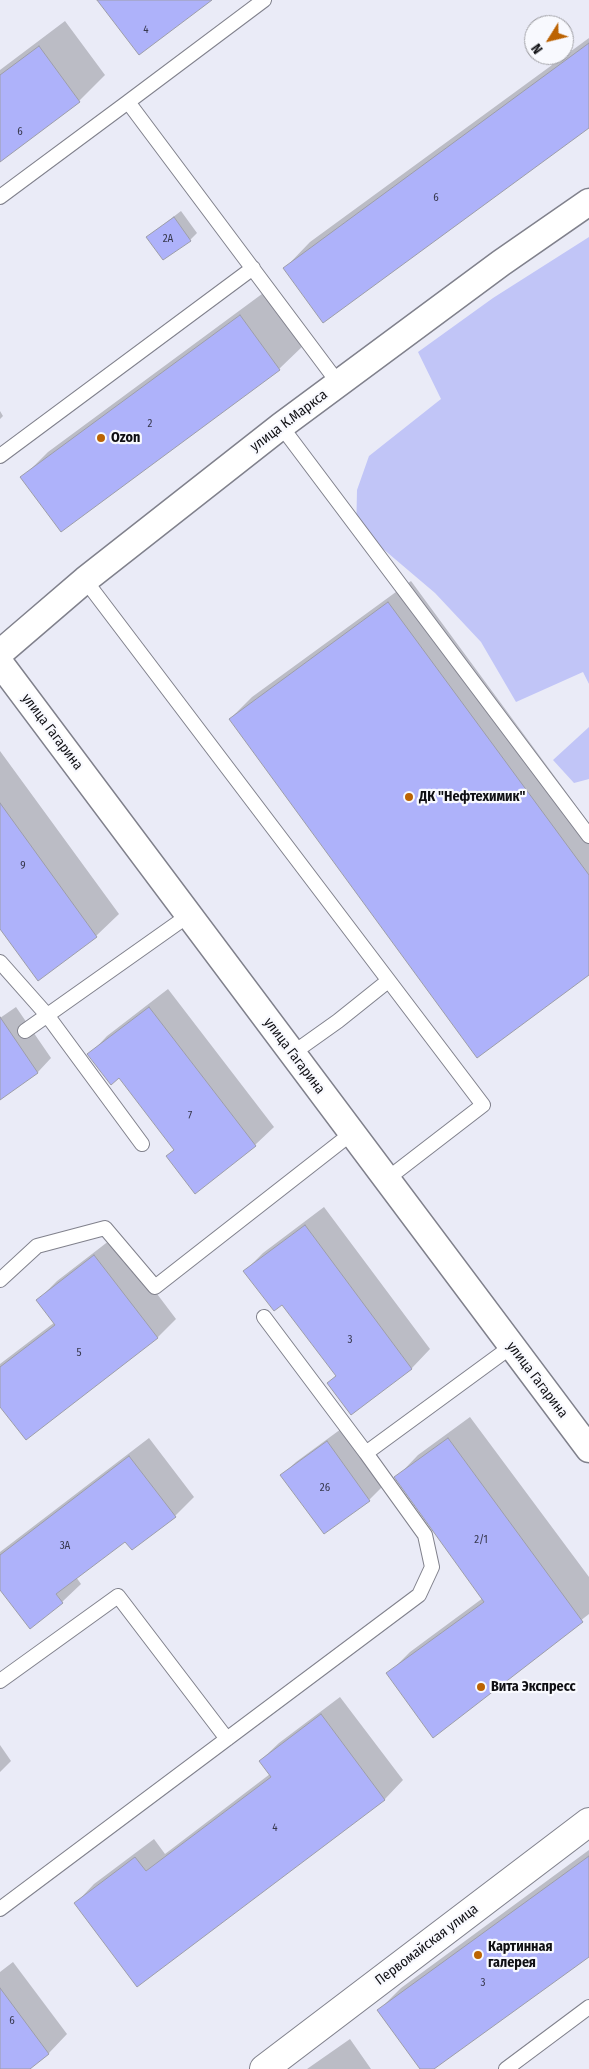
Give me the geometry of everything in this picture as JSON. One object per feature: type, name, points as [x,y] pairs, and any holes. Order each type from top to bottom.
[{"type":"street","name":"улица К.Маркса","points":[[0,653],[85,580],[281,426],[500,263],[589,202]]},
{"type":"street","name":"улица Гагарина","points":[[0,663],[589,1449]]},
{"type":"street","name":"Первомайская улица","points":[[264,2069],[589,1822]]},
{"type":"lane","points":[[0,198],[264,0]]},
{"type":"lane","points":[[128,102],[339,384]]},
{"type":"lane","points":[[0,456],[253,268]]},
{"type":"lane","points":[[281,426],[589,836]]},
{"type":"lane","points":[[85,580],[483,1105],[387,1179]]},
{"type":"lane","points":[[26,1031],[188,915]]},
{"type":"lane","points":[[0,962],[47,1015],[142,1144]]},
{"type":"lane","points":[[293,1054],[388,981]]},
{"type":"lane","points":[[0,1280],[37,1246],[105,1228],[155,1287],[352,1133]]},
{"type":"lane","points":[[0,1909],[419,1595],[432,1568],[425,1534],[264,1317]]},
{"type":"lane","points":[[366,1452],[512,1346]]},
{"type":"lane","points":[[0,1681],[118,1596],[227,1739]]},
{"type":"lane","points":[[506,2069],[589,2007]]},
{"type":"shaded area","points":[[589,237],[589,684],[583,672],[516,702],[481,642],[435,593],[382,548],[356,539],[357,490],[369,456],[441,399],[418,352],[493,298]]},
{"type":"shaded area","points":[[589,727],[589,779],[574,783],[553,760]]},
{"type":"building","points":[[97,0],[212,0],[139,55]]},
{"type":"building","points":[[589,43],[589,128],[323,323],[283,268],[559,65],[574,65],[574,54]]},
{"type":"building","points":[[39,46],[80,102],[0,162],[0,75]]},
{"type":"building","points":[[174,217],[191,241],[163,260],[146,237]]},
{"type":"building","points":[[240,315],[280,370],[61,532],[20,477]]},
{"type":"building","name":"ДК \"Нефтехимик\"","points":[[388,602],[589,875],[589,975],[477,1058],[229,719]]},
{"type":"building","points":[[0,803],[97,937],[38,981],[0,929]]},
{"type":"building","points":[[149,1007],[256,1146],[195,1194],[166,1156],[174,1150],[119,1078],[111,1085],[87,1054]]},
{"type":"building","points":[[0,1017],[38,1073],[0,1100]]},
{"type":"building","points":[[305,1225],[412,1369],[351,1415],[327,1383],[336,1376],[282,1305],[274,1311],[243,1271]]},
{"type":"building","points":[[94,1255],[158,1338],[26,1440],[0,1407],[0,1367],[55,1325],[36,1300]]},
{"type":"building","points":[[448,1438],[583,1622],[433,1738],[386,1673],[484,1602],[394,1477]]},
{"type":"building","points":[[327,1441],[370,1501],[324,1534],[280,1475]]},
{"type":"building","points":[[129,1456],[176,1517],[132,1550],[125,1542],[56,1594],[63,1603],[30,1629],[0,1590],[0,1555]]},
{"type":"building","points":[[321,1714],[385,1800],[137,1987],[74,1903],[135,1857],[146,1871],[271,1777],[259,1761]]},
{"type":"building","points":[[589,1856],[589,1957],[434,2069],[420,2069],[377,2010]]},
{"type":"building","points":[[0,1988],[49,2054],[30,2069],[0,2069]]},
{"type":"place","name":"Ozon","points":[[101,438]]},
{"type":"place","name":"ДК \"Нефтехимик\"","points":[[409,797]]},
{"type":"place","name":"Вита Экспресс","points":[[481,1687]]},
{"type":"place","name":"Картинная галерея","points":[[478,1955]]}]
